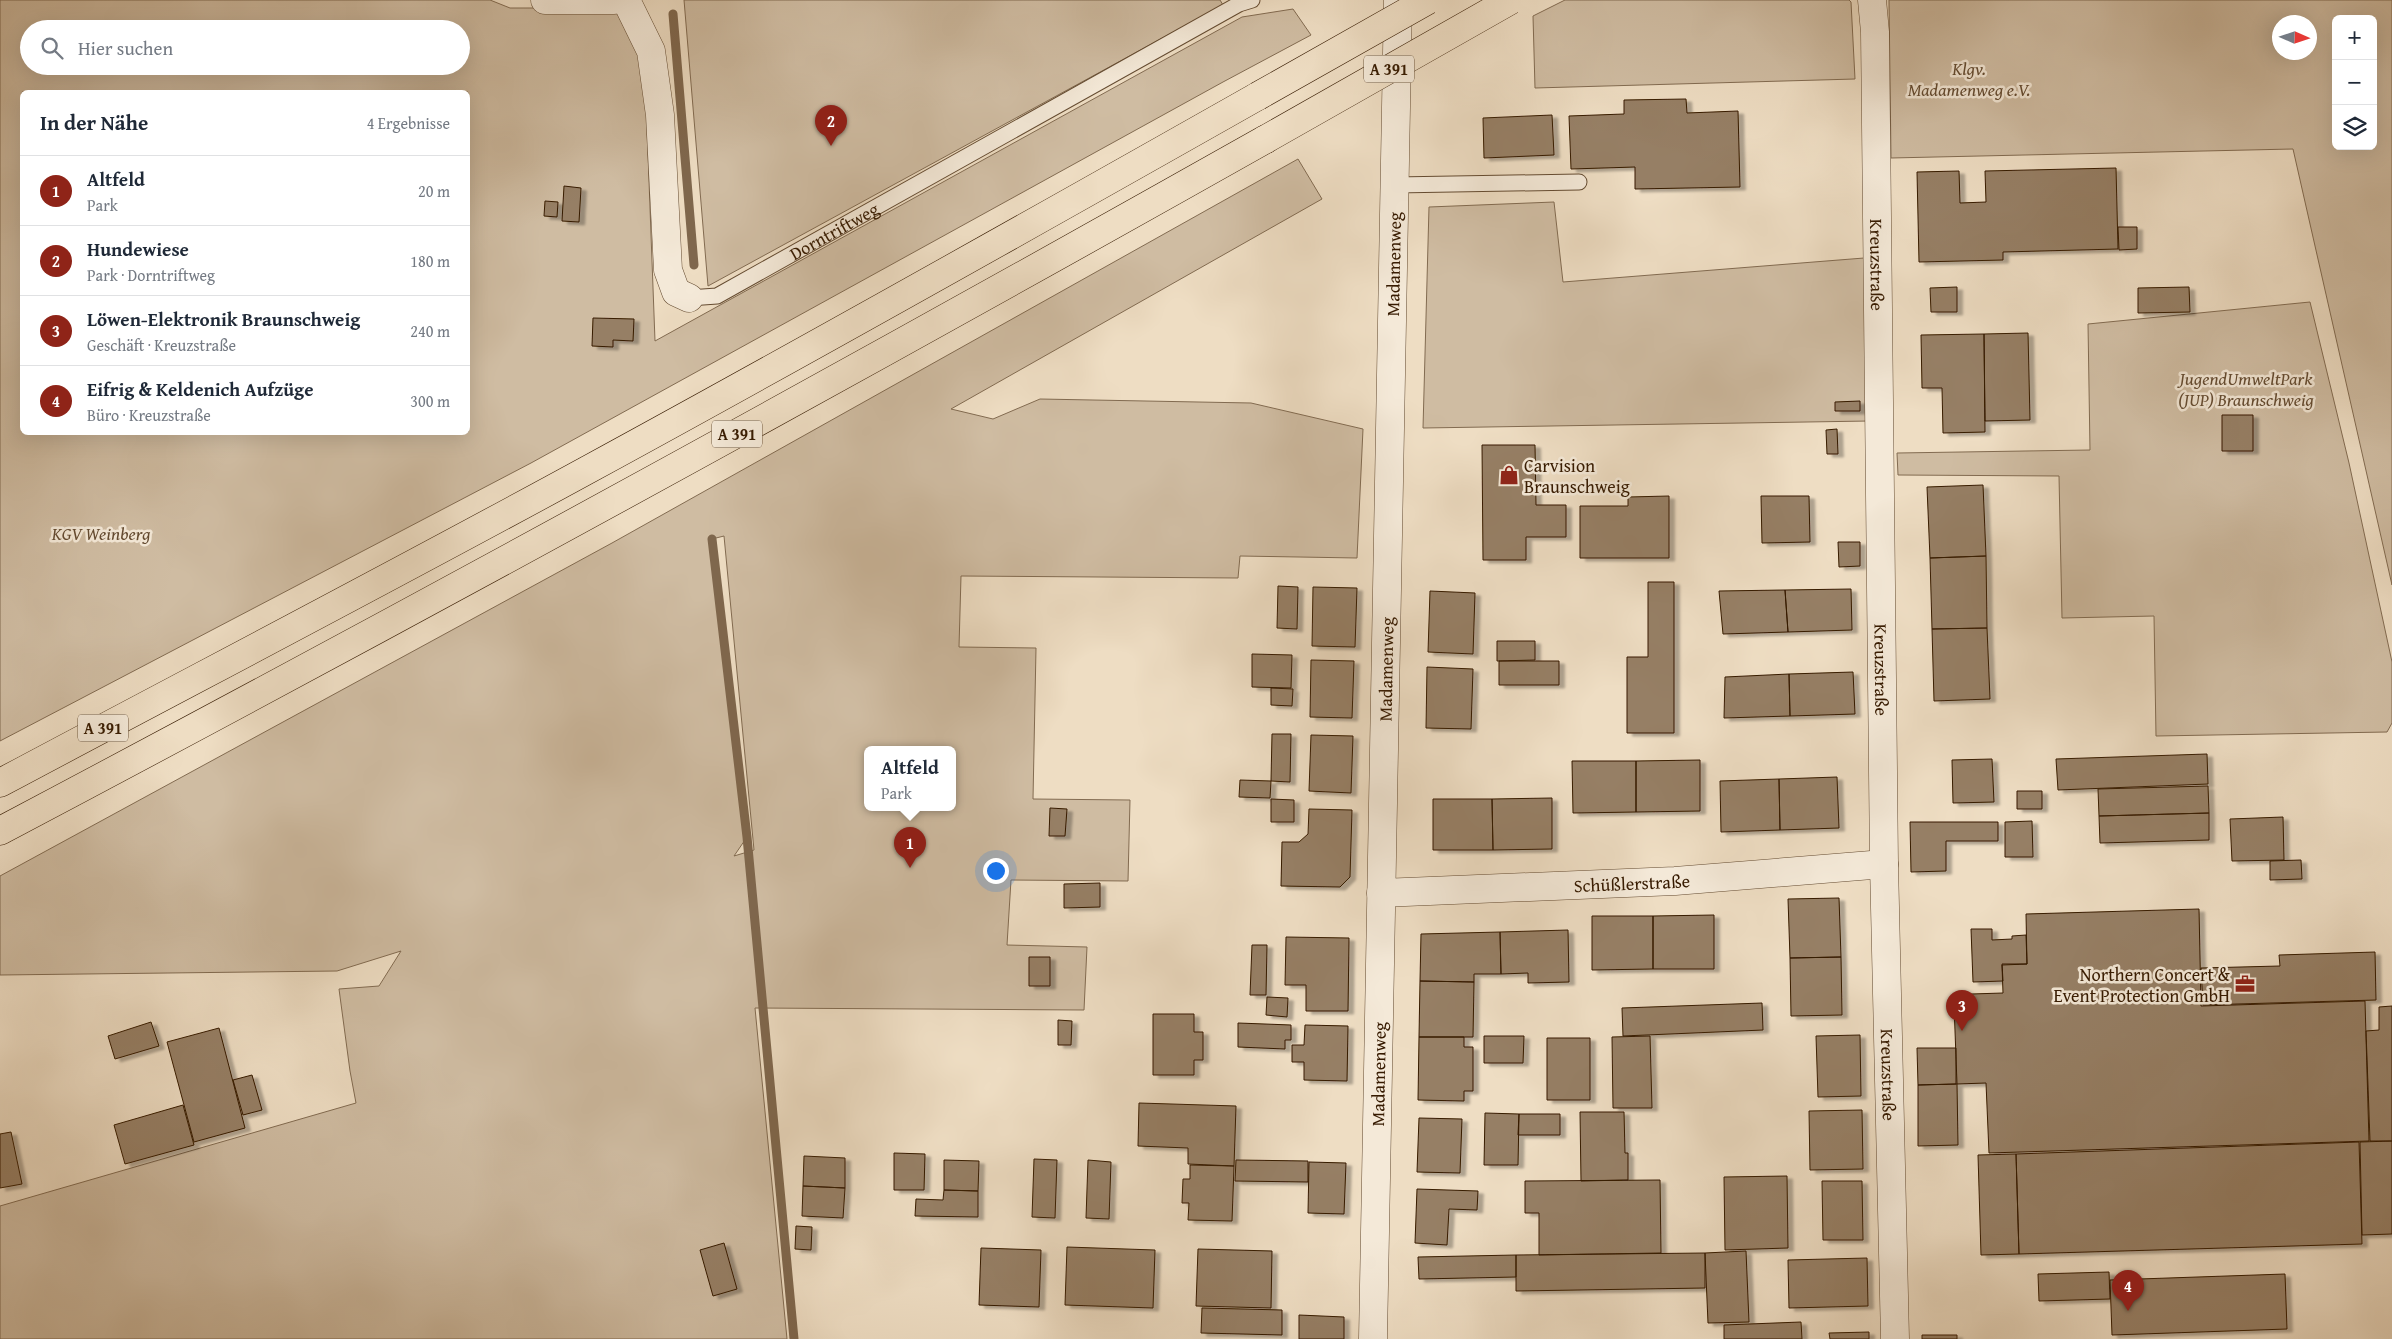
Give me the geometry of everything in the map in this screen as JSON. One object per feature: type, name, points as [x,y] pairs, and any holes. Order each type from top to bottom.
[{"type":"highway","name":"A 391","points":[[0,783],[599,464],[907,294],[1428,0]]},
{"type":"highway","name":"A 391","points":[[0,831],[616,501],[1266,139],[1511,0]]},
{"type":"street","points":[[545,0],[614,0]]},
{"type":"street","name":"Dorntriftweg","points":[[626,0],[651,51],[660,115],[668,270],[676,292],[689,298]]},
{"type":"street","name":"Madamenweg","points":[[1373,1339],[1398,0]]},
{"type":"street","name":"Kreuzstraße","points":[[1872,0],[1875,32],[1884,864],[1895,1339]]},
{"type":"street","name":"Schüßlerstraße","points":[[1381,893],[1675,881],[1884,864]]},
{"type":"lane","name":"Dorntriftweg","points":[[689,298],[717,296],[1239,4],[1252,0]]},
{"type":"lane","points":[[1395,185],[1579,182]]},
{"type":"green space","name":"KGV Weinberg","points":[[0,0],[490,0],[510,8],[621,8],[645,74],[655,341],[1242,17],[1293,9],[1311,35],[1223,82],[531,463],[0,741]]},
{"type":"green space","points":[[684,0],[1220,0],[1223,5],[708,286]]},
{"type":"green space","points":[[1565,0],[1849,0],[1851,2],[1855,79],[1535,88],[1533,16]]},
{"type":"green space","name":"Klgv. Madamenweg e.V.","points":[[1889,0],[2392,0],[2392,585],[2293,149],[1891,158]]},
{"type":"green space","points":[[1298,159],[1322,199],[951,409],[993,419],[1040,399],[1251,403],[1363,429],[1357,558],[1240,556],[1238,578],[961,576],[959,647],[1036,648],[1033,799],[1130,800],[1128,881],[1011,880],[1007,945],[1087,947],[1084,1010],[755,1008],[787,1339],[0,1339],[0,1206],[356,1103],[339,989],[379,986],[401,951],[337,971],[0,975],[0,876],[612,543]],"holes":[[[724,536],[754,850],[734,856],[747,837],[712,539]]]},
{"type":"green space","points":[[1554,202],[1563,282],[1864,258],[1870,421],[1423,428],[1429,207]]},
{"type":"green space","name":"JugendUmweltPark (JUP) Braunschweig","points":[[2310,302],[2349,463],[2392,662],[2392,723],[2387,732],[2156,736],[2154,616],[2062,618],[2059,476],[1898,475],[1897,453],[2090,450],[2088,324]]},
{"type":"building","points":[[1686,99],[1687,113],[1738,111],[1740,187],[1635,189],[1635,167],[1571,169],[1569,116],[1624,114],[1624,100]]},
{"type":"building","points":[[1552,115],[1554,155],[1484,158],[1483,118]]},
{"type":"building","points":[[2116,168],[2118,249],[2003,252],[2003,260],[1919,262],[1917,172],[1959,171],[1960,203],[1986,202],[1985,171]]},
{"type":"building","points":[[564,186],[581,188],[579,222],[562,221]]},
{"type":"building","points":[[545,201],[558,202],[557,217],[544,216]]},
{"type":"building","points":[[2118,227],[2137,227],[2137,249],[2119,250]]},
{"type":"building","points":[[1957,287],[1957,312],[1931,312],[1930,288]]},
{"type":"building","points":[[2189,287],[2190,312],[2138,313],[2138,288]]},
{"type":"building","points":[[593,318],[634,319],[633,341],[613,340],[613,347],[592,346]]},
{"type":"building","points":[[2028,333],[2030,420],[1985,421],[1984,334]]},
{"type":"building","points":[[1984,334],[1985,432],[1943,433],[1942,388],[1922,388],[1921,335]]},
{"type":"building","points":[[1860,401],[1860,411],[1835,411],[1835,402]]},
{"type":"building","points":[[2222,415],[2253,415],[2253,451],[2222,451]]},
{"type":"building","points":[[1837,429],[1838,454],[1827,454],[1826,430]]},
{"type":"building","name":"Carvision Braunschweig","points":[[1482,445],[1535,445],[1536,505],[1566,505],[1566,537],[1526,537],[1526,560],[1483,560]]},
{"type":"building","points":[[1983,485],[1986,556],[1930,558],[1927,487]]},
{"type":"building","points":[[1669,496],[1669,558],[1580,558],[1580,506],[1628,506],[1628,497]]},
{"type":"building","points":[[1761,496],[1809,496],[1810,542],[1762,543]]},
{"type":"building","points":[[1838,542],[1860,542],[1860,566],[1839,567]]},
{"type":"building","points":[[1986,556],[1987,628],[1932,629],[1930,558]]},
{"type":"building","points":[[1648,582],[1674,582],[1674,733],[1627,733],[1627,657],[1648,657]]},
{"type":"building","points":[[1278,586],[1298,587],[1297,629],[1277,628]]},
{"type":"building","points":[[1313,587],[1357,588],[1355,647],[1312,646]]},
{"type":"building","points":[[1851,589],[1852,630],[1788,632],[1785,590]]},
{"type":"building","points":[[1785,590],[1788,632],[1723,634],[1719,591]]},
{"type":"building","points":[[1430,591],[1475,593],[1473,654],[1428,652]]},
{"type":"building","points":[[1987,628],[1990,699],[1934,701],[1932,629]]},
{"type":"building","points":[[1497,641],[1535,641],[1535,660],[1497,661]]},
{"type":"building","points":[[1252,654],[1292,655],[1291,688],[1252,687]]},
{"type":"building","points":[[1311,660],[1354,661],[1352,718],[1310,717]]},
{"type":"building","points":[[1499,661],[1559,661],[1559,685],[1499,685]]},
{"type":"building","points":[[1427,667],[1473,669],[1471,729],[1426,728]]},
{"type":"building","points":[[1853,672],[1855,714],[1790,716],[1789,674]]},
{"type":"building","points":[[1789,674],[1790,716],[1724,718],[1725,677]]},
{"type":"building","points":[[1271,688],[1293,689],[1292,706],[1271,705]]},
{"type":"building","points":[[1272,734],[1291,734],[1290,782],[1271,781]]},
{"type":"building","points":[[1311,735],[1353,736],[1351,793],[1309,791]]},
{"type":"building","points":[[2207,754],[2208,784],[2058,790],[2056,759]]},
{"type":"building","points":[[1992,759],[1994,802],[1953,803],[1952,760]]},
{"type":"building","points":[[1700,760],[1700,811],[1636,812],[1636,761]]},
{"type":"building","points":[[1572,761],[1636,761],[1636,812],[1573,813]]},
{"type":"building","points":[[1837,777],[1839,828],[1780,830],[1779,779]]},
{"type":"building","points":[[1779,779],[1780,830],[1721,832],[1720,781]]},
{"type":"building","points":[[1240,780],[1271,781],[1270,798],[1239,797]]},
{"type":"building","points":[[2208,786],[2209,813],[2099,816],[2098,789]]},
{"type":"building","points":[[2017,791],[2042,791],[2042,809],[2017,809]]},
{"type":"building","points":[[1552,798],[1552,849],[1493,850],[1492,799]]},
{"type":"building","points":[[1271,799],[1294,800],[1294,822],[1271,822]]},
{"type":"building","points":[[1433,799],[1492,799],[1493,850],[1433,850]]},
{"type":"building","points":[[1050,808],[1067,809],[1065,836],[1049,836]]},
{"type":"building","points":[[1309,809],[1352,810],[1350,877],[1340,887],[1281,886],[1282,842],[1299,842],[1308,834]]},
{"type":"building","points":[[2209,813],[2209,840],[2100,843],[2099,816]]},
{"type":"building","points":[[2283,817],[2284,860],[2232,861],[2230,819]]},
{"type":"building","points":[[2032,821],[2033,857],[2005,857],[2005,822]]},
{"type":"building","points":[[1910,822],[1998,822],[1998,841],[1946,841],[1946,871],[1911,872]]},
{"type":"building","points":[[2301,860],[2302,879],[2270,880],[2270,861]]},
{"type":"building","points":[[1100,883],[1100,907],[1064,908],[1064,884]]},
{"type":"building","points":[[1839,898],[1841,957],[1790,958],[1788,899]]},
{"type":"building","points":[[2199,909],[2201,1006],[2365,1001],[2369,1141],[1989,1153],[1986,1083],[1957,1084],[1954,1004],[1971,1004],[1971,994],[2003,993],[2002,965],[2027,964],[2026,914]]},
{"type":"building","points":[[1714,915],[1714,969],[1653,969],[1653,916]]},
{"type":"building","points":[[1592,916],[1653,916],[1653,969],[1592,970]]},
{"type":"building","points":[[1971,929],[1992,929],[1992,940],[2012,939],[2012,936],[2026,935],[2027,964],[2002,964],[2003,981],[1973,982]]},
{"type":"building","points":[[1568,930],[1569,982],[1528,983],[1528,973],[1501,974],[1500,932]]},
{"type":"building","points":[[1500,932],[1501,974],[1474,974],[1474,982],[1420,981],[1421,934]]},
{"type":"building","points":[[1286,937],[1349,938],[1348,1011],[1306,1011],[1306,985],[1285,985]]},
{"type":"building","points":[[1252,945],[1267,945],[1266,995],[1250,995]]},
{"type":"building","points":[[2375,952],[2376,1000],[2203,1005],[2201,968],[2280,966],[2279,955]]},
{"type":"building","points":[[1029,957],[1050,957],[1050,986],[1029,986]]},
{"type":"building","points":[[1841,957],[1842,1015],[1791,1016],[1790,958]]},
{"type":"building","points":[[1420,981],[1474,982],[1473,1037],[1419,1037]]},
{"type":"building","points":[[1267,997],[1288,998],[1287,1017],[1266,1015]]},
{"type":"building","points":[[1762,1003],[1763,1030],[1623,1036],[1622,1008]]},
{"type":"building","points":[[2392,1006],[2392,1141],[2370,1141],[2366,1031],[2379,1030],[2379,1007]]},
{"type":"building","points":[[1153,1014],[1194,1014],[1194,1032],[1203,1032],[1203,1060],[1194,1060],[1194,1075],[1153,1075]]},
{"type":"building","points":[[1058,1020],[1072,1021],[1071,1045],[1058,1045]]},
{"type":"building","points":[[151,1022],[159,1046],[115,1059],[108,1036]]},
{"type":"building","points":[[1238,1023],[1291,1025],[1291,1040],[1285,1040],[1285,1049],[1238,1047]]},
{"type":"building","points":[[1305,1025],[1348,1026],[1347,1081],[1304,1080],[1304,1062],[1292,1062],[1292,1045],[1304,1045]]},
{"type":"building","points":[[219,1028],[245,1128],[194,1142],[167,1042]]},
{"type":"building","points":[[1860,1035],[1861,1096],[1818,1097],[1816,1036]]},
{"type":"building","points":[[1484,1036],[1524,1036],[1523,1063],[1484,1063]]},
{"type":"building","points":[[1650,1036],[1652,1108],[1613,1108],[1612,1037]]},
{"type":"building","points":[[1419,1037],[1464,1037],[1464,1047],[1473,1047],[1473,1091],[1464,1091],[1464,1101],[1418,1100]]},
{"type":"building","points":[[1547,1038],[1590,1038],[1590,1100],[1547,1100]]},
{"type":"building","points":[[1917,1048],[1956,1048],[1956,1084],[1918,1085]]},
{"type":"building","points":[[252,1075],[262,1110],[243,1115],[233,1080]]},
{"type":"building","points":[[1957,1084],[1958,1145],[1918,1146],[1918,1085]]},
{"type":"building","points":[[1139,1103],[1236,1106],[1234,1166],[1188,1164],[1188,1148],[1138,1146]]},
{"type":"building","points":[[183,1105],[194,1145],[125,1164],[114,1125]]},
{"type":"building","points":[[1862,1110],[1863,1169],[1810,1170],[1809,1111]]},
{"type":"building","points":[[1580,1112],[1624,1112],[1625,1153],[1628,1153],[1628,1180],[1581,1181]]},
{"type":"building","points":[[1485,1113],[1519,1114],[1518,1165],[1484,1165]]},
{"type":"building","points":[[1519,1114],[1560,1114],[1560,1135],[1518,1135]]},
{"type":"building","points":[[1419,1118],[1462,1119],[1460,1173],[1417,1172]]},
{"type":"building","points":[[11,1132],[22,1184],[0,1188],[0,1134]]},
{"type":"building","points":[[2392,1141],[2392,1234],[2362,1235],[2360,1142]]},
{"type":"building","points":[[2359,1142],[2362,1244],[2019,1254],[2016,1154]]},
{"type":"building","points":[[894,1153],[925,1154],[924,1190],[894,1190]]},
{"type":"building","points":[[2016,1154],[2019,1254],[1981,1255],[1978,1155]]},
{"type":"building","points":[[804,1156],[845,1158],[845,1188],[803,1186]]},
{"type":"building","points":[[1034,1159],[1057,1160],[1055,1218],[1032,1217]]},
{"type":"building","points":[[944,1160],[979,1161],[978,1191],[944,1190]]},
{"type":"building","points":[[1088,1160],[1111,1162],[1109,1219],[1086,1218]]},
{"type":"building","points":[[1236,1160],[1308,1161],[1308,1182],[1235,1181]]},
{"type":"building","points":[[1309,1162],[1346,1163],[1344,1214],[1308,1213]]},
{"type":"building","points":[[1190,1165],[1234,1166],[1232,1221],[1188,1220],[1189,1203],[1182,1203],[1183,1179],[1190,1179]]},
{"type":"building","points":[[1787,1176],[1788,1248],[1725,1250],[1724,1177]]},
{"type":"building","points":[[1660,1180],[1661,1253],[1539,1255],[1539,1213],[1525,1213],[1525,1181]]},
{"type":"building","points":[[1822,1181],[1862,1181],[1863,1240],[1823,1240]]},
{"type":"building","points":[[803,1186],[845,1188],[843,1218],[802,1216]]},
{"type":"building","points":[[1417,1189],[1478,1191],[1477,1210],[1449,1209],[1447,1245],[1415,1243]]},
{"type":"building","points":[[944,1190],[978,1191],[978,1217],[915,1216],[916,1199],[943,1200]]},
{"type":"building","points":[[796,1226],[812,1227],[811,1250],[795,1249]]},
{"type":"building","points":[[724,1243],[737,1289],[713,1296],[700,1250]]},
{"type":"building","points":[[1067,1247],[1155,1250],[1153,1308],[1065,1305]]},
{"type":"building","points":[[981,1248],[1041,1250],[1039,1307],[979,1305]]},
{"type":"building","points":[[1198,1249],[1272,1251],[1271,1308],[1196,1306]]},
{"type":"building","points":[[1746,1251],[1749,1322],[1708,1323],[1705,1253]]},
{"type":"building","points":[[1705,1253],[1705,1288],[1516,1291],[1516,1255]]},
{"type":"building","points":[[1516,1255],[1516,1277],[1419,1279],[1418,1257]]},
{"type":"building","points":[[1867,1258],[1868,1306],[1789,1308],[1788,1260]]},
{"type":"building","points":[[2109,1272],[2110,1299],[2039,1301],[2038,1274]]},
{"type":"building","points":[[2285,1274],[2287,1329],[2112,1335],[2110,1280]]},
{"type":"building","points":[[1202,1308],[1282,1310],[1282,1335],[1201,1333]]},
{"type":"building","points":[[1299,1315],[1344,1317],[1344,1339],[1299,1339]]},
{"type":"building","points":[[1801,1322],[1802,1339],[1724,1339],[1724,1325]]},
{"type":"building","points":[[1869,1332],[1869,1339],[1830,1339],[1829,1333]]},
{"type":"building","points":[[1922,1335],[1957,1335],[1957,1339],[1922,1339]]},
{"type":"waterway","points":[[673,14],[694,265]]},
{"type":"waterway","points":[[712,539],[747,837],[794,1339]]},
{"type":"place","name":"Hundewiese","points":[[831,146]]},
{"type":"place","name":"Carvision Braunschweig","points":[[1509,475]]},
{"type":"place","name":"Altfeld","points":[[910,868]]},
{"type":"place","name":"Northern Concert & Event Protection GmbH","points":[[2245,984]]},
{"type":"place","name":"Löwen-Elektronik Braunschweig","points":[[1962,1031]]},
{"type":"place","name":"Eifrig & Keldenich Aufzüge","points":[[2128,1311]]}]
